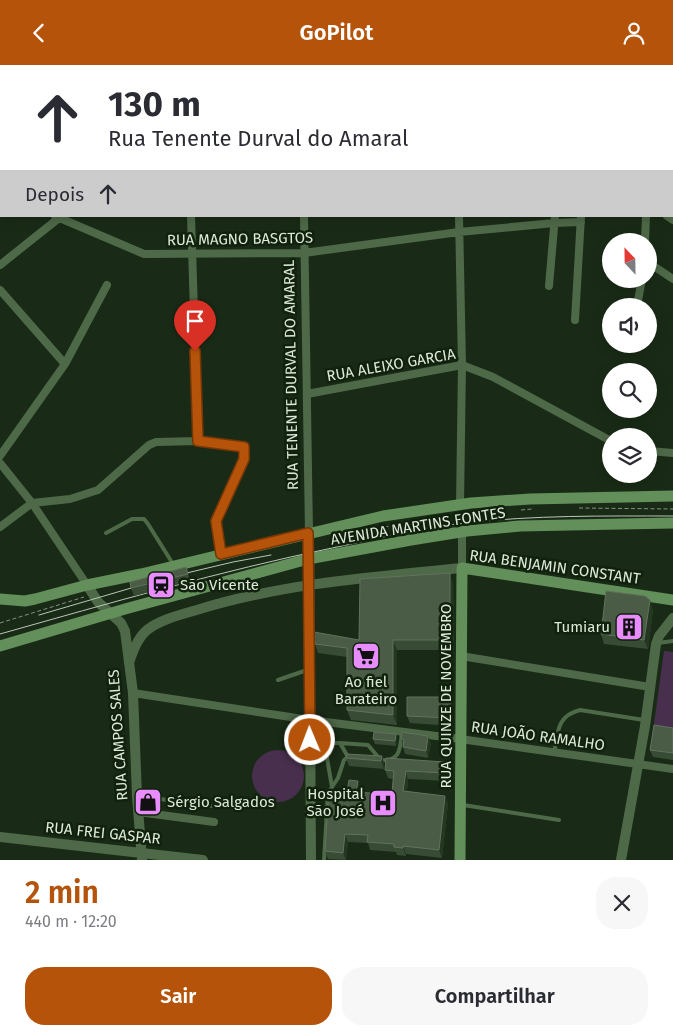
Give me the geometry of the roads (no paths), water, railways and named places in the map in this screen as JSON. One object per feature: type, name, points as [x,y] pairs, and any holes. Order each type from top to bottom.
[{"type":"main road","name":"AVENIDA MARTINS FONTES","points":[[2,598],[25,601],[35,599],[86,585],[141,574],[383,516],[460,505],[530,499],[673,496]]},
{"type":"main road","name":"AVENIDA MARTINS FONTES","points":[[639,497],[673,502]]},
{"type":"main road","name":"AVENIDA MARTINS FONTES","points":[[0,646],[111,615],[125,609],[308,559],[462,532],[537,525],[673,523]]},
{"type":"main road","name":"RUA BENJAMIN CONSTANT","points":[[462,568],[673,600]]},
{"type":"main road","name":"RUA QUINZE DE NOVEMBRO","points":[[460,860],[462,568]]},
{"type":"street","points":[[0,265],[57,217]]},
{"type":"street","name":"RUA MAGNO BASGTOS","points":[[57,217],[144,254],[304,253],[554,220],[581,219]]},
{"type":"street","points":[[192,217],[198,441]]},
{"type":"street","name":"RUA TENENTE DURVAL DO AMARAL","points":[[304,217],[308,533]]},
{"type":"street","points":[[459,217],[462,365],[460,505]]},
{"type":"street","points":[[645,233],[646,217]]},
{"type":"street","points":[[575,321],[581,219]]},
{"type":"street","points":[[549,286],[554,220]]},
{"type":"street","points":[[658,269],[673,279]]},
{"type":"street","points":[[0,456],[65,364],[107,285]]},
{"type":"street","points":[[0,290],[65,364]]},
{"type":"street","name":"RUA ALEIXO GARCIA","points":[[307,394],[462,365],[493,377],[602,436]]},
{"type":"street","points":[[0,527],[32,503],[70,499],[98,490],[149,445],[156,442],[198,441],[244,447],[244,459],[216,521],[221,554]]},
{"type":"street","points":[[657,452],[673,453]]},
{"type":"street","points":[[0,463],[32,503],[86,585]]},
{"type":"street","name":"RUA QUINZE DE NOVEMBRO","points":[[462,532],[462,568]]},
{"type":"street","points":[[308,533],[311,860]]},
{"type":"street","name":"RUA BENJAMIN CONSTANT","points":[[129,663],[140,637],[157,624],[214,605],[308,584],[462,568]]},
{"type":"street","name":"RUA CAMPOS SALES","points":[[86,585],[98,602],[121,623],[125,631],[133,693],[141,856]]},
{"type":"street","points":[[621,860],[646,720],[656,644],[659,636],[673,618]]},
{"type":"street","points":[[461,656],[650,687]]},
{"type":"street","name":"RUA JOÃO RAMALHO","points":[[133,693],[310,720],[673,769]]},
{"type":"street","points":[[138,812],[214,822]]},
{"type":"street","name":"RUA FREI GASPAR","points":[[0,837],[141,856],[203,860]]},
{"type":"lane","points":[[106,533],[132,519],[144,519],[174,566]]},
{"type":"lane","points":[[656,644],[673,641]]},
{"type":"lane","points":[[278,680],[310,669]]},
{"type":"lane","points":[[554,753],[559,724],[563,718],[574,712],[580,711],[646,720]]},
{"type":"lane","points":[[373,759],[388,761],[396,757],[399,751],[402,732]]},
{"type":"lane","points":[[332,787],[327,758],[327,746],[330,743],[368,745],[380,760]]},
{"type":"lane","points":[[340,743],[348,757]]},
{"type":"lane","points":[[324,860],[328,793],[338,778],[344,760],[348,757],[353,757]]},
{"type":"lane","points":[[137,795],[212,806]]},
{"type":"lane","points":[[460,805],[560,820]]},
{"type":"tram line","points":[[0,634],[249,567],[432,527],[492,520],[544,517],[673,516]]},
{"type":"tram line","points":[[174,576],[271,555]]},
{"type":"tram line","points":[[39,615],[145,584]]},
{"type":"place","name":"São Vicente","points":[[161,585]]},
{"type":"place","name":"Tumiaru","points":[[629,627]]},
{"type":"place","name":"Ao fiel Barateiro","points":[[366,656]]},
{"type":"place","name":"Sérgio Salgados","points":[[148,802]]},
{"type":"place","name":"Hospital São José","points":[[383,803]]}]
